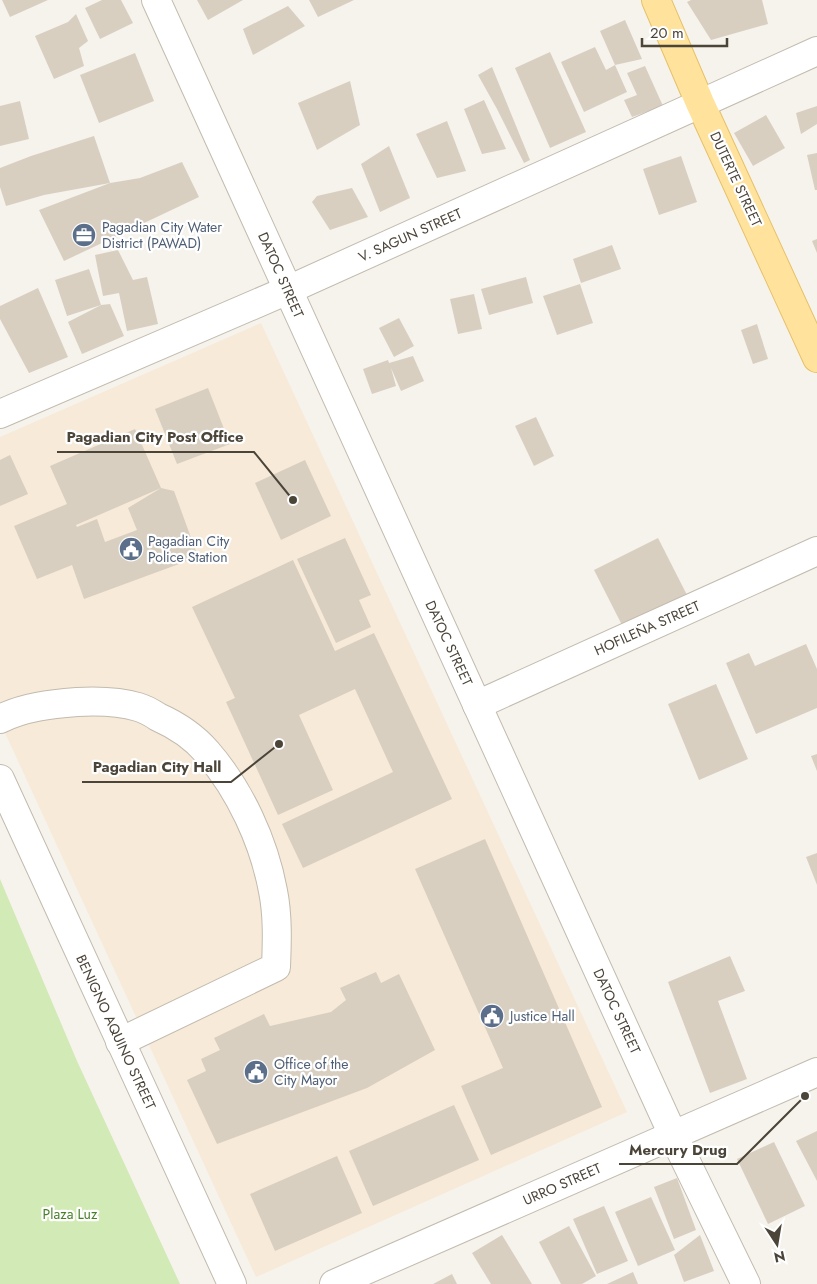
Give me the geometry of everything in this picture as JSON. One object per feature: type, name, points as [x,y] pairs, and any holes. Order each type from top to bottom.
[{"type":"main road","name":"DUTERTE STREET","points":[[656,0],[700,103],[817,358]]},
{"type":"street","name":"DATOC STREET","points":[[156,0],[673,1135],[746,1284]]},
{"type":"street","name":"V. SAGUN STREET","points":[[0,414],[288,290],[817,51]]},
{"type":"street","name":"HOFILEÑA STREET","points":[[477,705],[817,551]]},
{"type":"street","points":[[0,719],[12,713],[50,704],[101,701],[138,707],[169,722],[206,751],[228,780],[249,818],[262,850],[273,891],[277,933],[276,967],[120,1042]]},
{"type":"street","name":"BENIGNO AQUINO STREET","points":[[0,779],[232,1284]]},
{"type":"street","name":"URRO STREET","points":[[334,1284],[817,1072]]},
{"type":"shaded area","points":[[261,323],[627,1112],[256,1277],[0,722],[0,437]]},
{"type":"green space","name":"Plaza Luz","points":[[0,879],[77,1061],[180,1284],[0,1284]]},
{"type":"building","points":[[2,0],[48,0],[10,17]]},
{"type":"building","points":[[102,0],[121,0],[133,23],[100,39],[85,8]]},
{"type":"building","points":[[197,0],[243,0],[208,20]]},
{"type":"building","points":[[309,0],[354,0],[318,17]]},
{"type":"building","points":[[691,0],[762,0],[768,24],[711,40],[687,2]]},
{"type":"building","points":[[288,6],[305,26],[253,55],[243,29]]},
{"type":"building","points":[[76,14],[88,41],[79,48],[84,66],[54,79],[35,36],[68,22]]},
{"type":"building","points":[[625,20],[642,59],[615,65],[600,31]]},
{"type":"building","points":[[595,47],[606,70],[615,65],[627,92],[584,112],[561,62]]},
{"type":"building","points":[[550,52],[586,132],[550,148],[515,68]]},
{"type":"building","points":[[135,53],[154,101],[99,123],[80,75]]},
{"type":"building","points":[[645,66],[663,106],[632,117],[624,100],[637,95],[627,73]]},
{"type":"building","points":[[492,67],[530,160],[524,163],[478,75]]},
{"type":"building","points":[[350,81],[360,125],[317,150],[298,103]]},
{"type":"building","points":[[484,100],[506,149],[482,154],[464,109]]},
{"type":"building","points":[[20,101],[29,139],[0,146],[0,106]]},
{"type":"building","points":[[817,106],[817,124],[801,134],[796,113]]},
{"type":"building","points":[[766,115],[785,148],[753,166],[734,133]]},
{"type":"building","points":[[447,121],[466,171],[437,178],[416,134]]},
{"type":"building","points":[[94,136],[110,183],[44,195],[6,206],[0,187],[0,168]]},
{"type":"building","points":[[389,146],[410,198],[380,212],[361,164]]},
{"type":"building","points":[[817,153],[817,190],[815,190],[807,155]]},
{"type":"building","points":[[681,156],[697,202],[659,215],[643,169]]},
{"type":"building","name":"Pagadian City Water District (PAWAD)","points":[[182,162],[199,197],[64,261],[39,210],[110,183],[140,178]]},
{"type":"building","points":[[352,188],[368,217],[330,230],[312,202],[317,196]]},
{"type":"building","points":[[817,239],[817,253],[812,241]]},
{"type":"building","points":[[612,245],[621,269],[581,283],[573,259]]},
{"type":"building","points":[[118,250],[133,280],[147,277],[158,324],[127,331],[119,293],[103,296],[95,255]]},
{"type":"building","points":[[89,269],[101,305],[67,316],[55,280]]},
{"type":"building","points":[[526,277],[533,303],[489,315],[481,289]]},
{"type":"building","points":[[580,284],[593,323],[557,335],[543,296]]},
{"type":"building","points":[[38,288],[68,357],[29,373],[0,319],[0,306]]},
{"type":"building","points":[[474,294],[482,329],[458,334],[450,299]]},
{"type":"building","points":[[110,304],[124,336],[82,354],[68,322],[101,305]]},
{"type":"building","points":[[399,318],[414,346],[394,357],[379,328]]},
{"type":"building","points":[[757,324],[768,359],[753,364],[741,330]]},
{"type":"building","points":[[413,356],[424,381],[401,391],[391,368],[396,386],[372,394],[363,369],[388,360],[389,363]]},
{"type":"building","points":[[208,388],[230,444],[177,464],[155,409]]},
{"type":"building","points":[[536,417],[554,456],[534,466],[515,426]]},
{"type":"building","points":[[135,429],[161,488],[174,491],[198,557],[84,599],[72,565],[37,579],[14,526],[67,504],[50,466]],"holes":[[[161,488],[128,508],[137,530],[105,542],[97,519],[77,527],[76,525]]]},
{"type":"building","points":[[10,455],[28,494],[0,506],[0,460]]},
{"type":"building","points":[[305,460],[331,516],[281,540],[255,483]]},
{"type":"building","points":[[345,538],[371,595],[359,600],[371,627],[336,643],[297,559]]},
{"type":"building","points":[[658,538],[687,595],[623,627],[594,570]]},
{"type":"building","points":[[293,560],[335,651],[374,633],[452,799],[303,868],[282,824],[393,772],[355,689],[299,715],[333,790],[278,815],[226,702],[235,698],[192,607]]},
{"type":"building","points":[[806,644],[817,669],[817,708],[756,734],[726,663],[749,653],[755,666]]},
{"type":"building","points":[[716,684],[748,759],[699,780],[668,704]]},
{"type":"building","points":[[817,754],[817,771],[811,756]]},
{"type":"building","points":[[485,839],[602,1107],[491,1155],[461,1086],[503,1068],[415,869]]},
{"type":"building","points":[[817,853],[817,885],[806,857]]},
{"type":"building","points":[[730,956],[745,991],[718,1001],[747,1079],[710,1093],[668,982]]},
{"type":"building","points":[[376,972],[381,983],[399,974],[435,1050],[367,1088],[217,1144],[187,1080],[206,1071],[201,1059],[220,1050],[214,1038],[264,1014],[270,1026],[331,1012],[346,1000],[340,988]]},
{"type":"building","points":[[454,1105],[479,1160],[373,1206],[349,1151]]},
{"type":"building","points":[[817,1131],[817,1181],[796,1141]]},
{"type":"building","points":[[774,1142],[805,1206],[768,1224],[737,1159]]},
{"type":"building","points":[[337,1156],[362,1213],[275,1251],[250,1194]]},
{"type":"building","points":[[677,1178],[696,1230],[674,1239],[654,1187]]},
{"type":"building","points":[[651,1197],[675,1250],[638,1266],[615,1212]]},
{"type":"building","points":[[604,1206],[628,1261],[597,1274],[573,1219]]},
{"type":"building","points":[[569,1226],[596,1276],[582,1284],[561,1284],[539,1242]]},
{"type":"building","points":[[502,1235],[532,1284],[491,1284],[472,1253]]},
{"type":"building","points":[[700,1235],[714,1271],[684,1282],[674,1255]]},
{"type":"building","points":[[633,1272],[638,1284],[607,1284]]},
{"type":"building","points":[[452,1274],[457,1284],[433,1284]]},
{"type":"place","name":"Pagadian City Water District (PAWAD)","points":[[84,235]]},
{"type":"place","name":"Pagadian City Post Office","points":[[293,500]]},
{"type":"place","name":"Pagadian City Police Station","points":[[131,549]]},
{"type":"place","name":"Pagadian City Hall","points":[[279,744]]},
{"type":"place","name":"Justice Hall","points":[[492,1016]]},
{"type":"place","name":"Office of the City Mayor","points":[[256,1072]]},
{"type":"place","name":"Mercury Drug","points":[[805,1096]]}]
